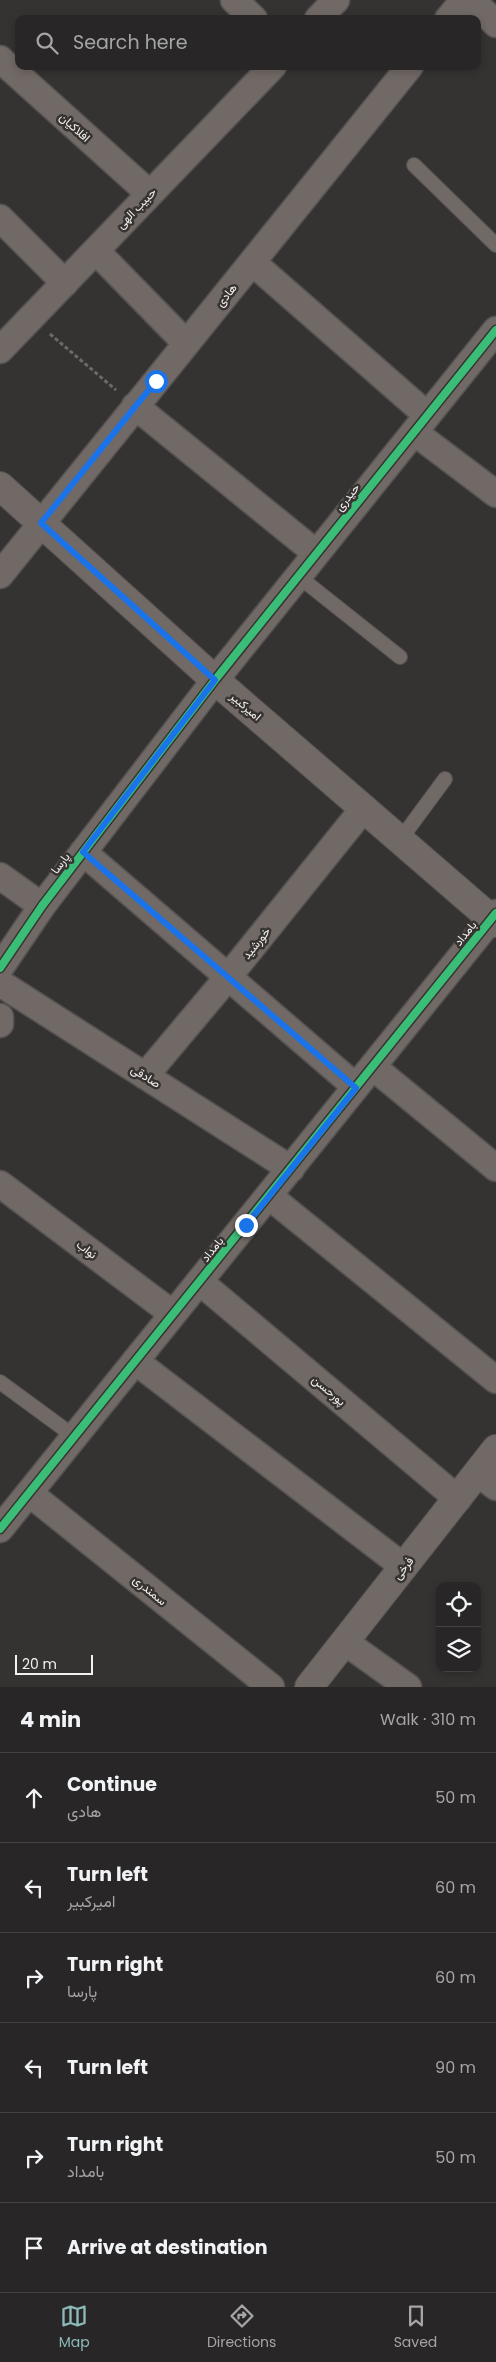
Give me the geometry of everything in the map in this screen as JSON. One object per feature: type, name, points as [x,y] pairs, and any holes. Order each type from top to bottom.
[{"type":"street","points":[[234,0],[250,15]]},
{"type":"street","points":[[322,15],[336,0]]},
{"type":"street","points":[[451,15],[464,0]]},
{"type":"street","points":[[472,0],[496,24]]},
{"type":"street","name":"افلاکیان","points":[[0,59],[150,194]]},
{"type":"street","name":"حبیب الهی","points":[[0,350],[269,70]]},
{"type":"street","name":"هادی","points":[[0,575],[407,70]]},
{"type":"street","points":[[0,218],[65,282]]},
{"type":"street","points":[[96,251],[186,343]]},
{"type":"street","points":[[252,262],[420,424],[496,494]]},
{"type":"street","name":"حیدری","points":[[215,680],[496,330]]},
{"type":"street","points":[[135,406],[316,553]]},
{"type":"street","name":"امیرکبیر","points":[[0,486],[215,680],[400,840],[494,918]]},
{"type":"street","name":"پارسا","points":[[0,968],[42,906],[215,680]]},
{"type":"street","name":"خورشید","points":[[145,1076],[228,977],[364,808]]},
{"type":"street","points":[[83,852],[356,1088]]},
{"type":"street","points":[[0,876],[42,906]]},
{"type":"street","name":"بامداد","points":[[0,1529],[494,918]]},
{"type":"street","name":"صادقی","points":[[0,983],[291,1168]]},
{"type":"street","points":[[0,1017],[0,1024]]},
{"type":"street","points":[[373,1067],[496,1168]]},
{"type":"street","name":"نواب","points":[[0,1184],[173,1314]]},
{"type":"street","points":[[269,1196],[496,1380]]},
{"type":"street","name":"پورحسن","points":[[200,1282],[458,1499]]},
{"type":"street","points":[[135,1361],[404,1567]]},
{"type":"street","name":"فرخی","points":[[309,1687],[458,1499],[487,1480],[496,1449]]},
{"type":"street","name":"سمندری","points":[[29,1493],[271,1687]]},
{"type":"street","points":[[345,1642],[408,1687]]},
{"type":"lane","points":[[414,165],[496,245]]},
{"type":"lane","points":[[298,576],[400,657]]},
{"type":"lane","points":[[400,840],[445,779]]},
{"type":"lane","points":[[0,1382],[75,1437]]},
{"type":"path","points":[[32,318],[135,406]]},
{"type":"cycle path","points":[[0,968],[42,906],[215,680],[496,330]]},
{"type":"cycle path","points":[[0,1529],[496,913]]},
{"type":"route","points":[[156,381],[41,523],[215,680],[83,852],[356,1088],[246,1225]]}]
